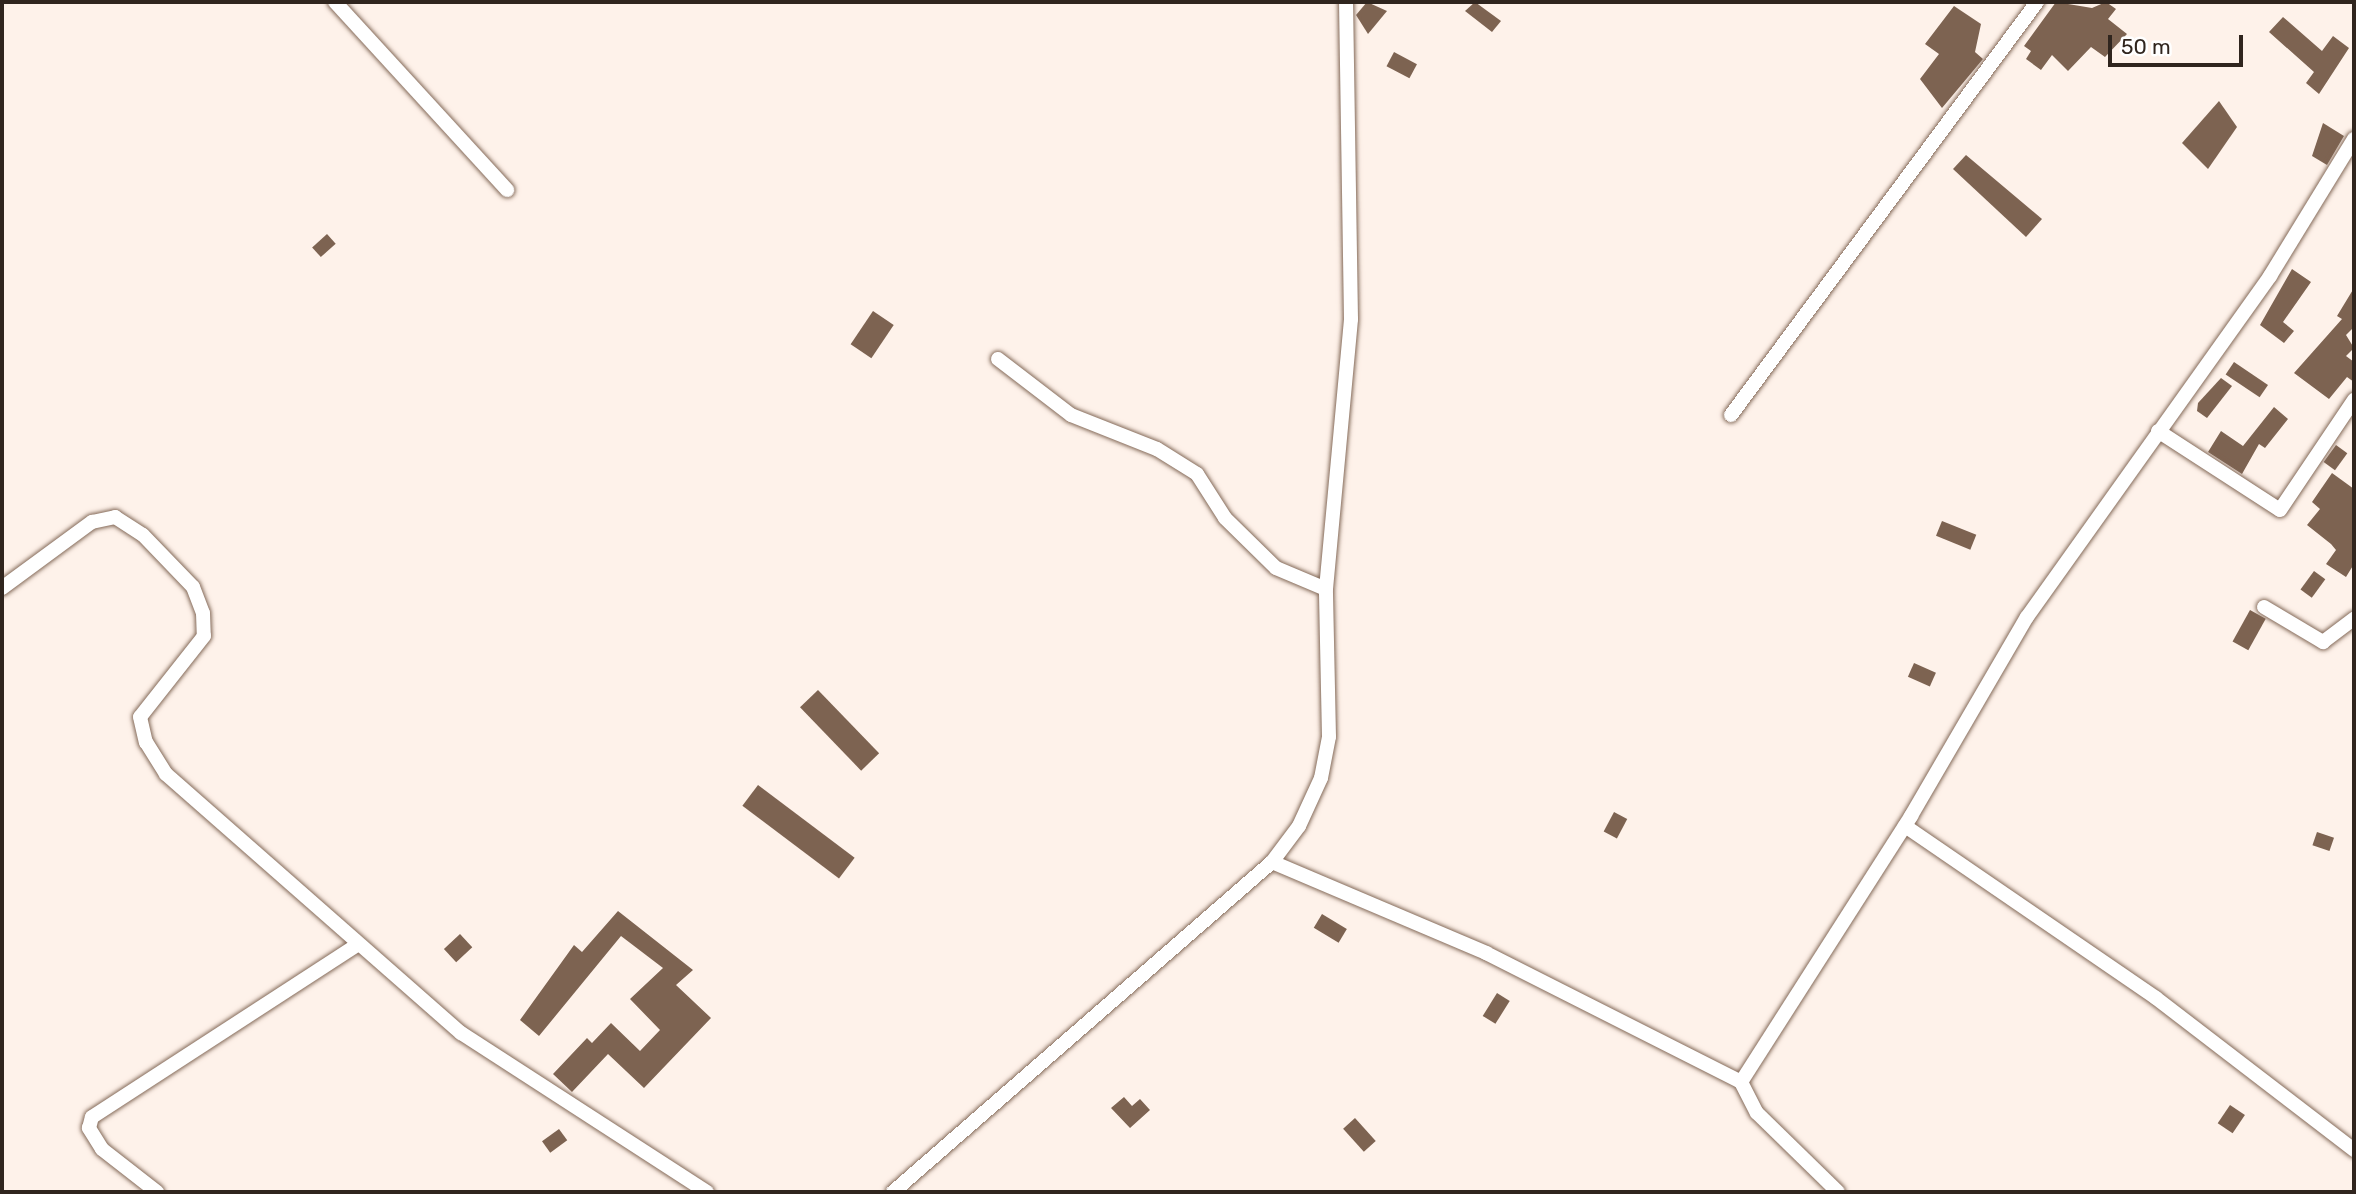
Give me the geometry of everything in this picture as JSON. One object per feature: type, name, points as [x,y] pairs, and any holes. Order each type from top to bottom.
[{"type":"street","points":[[335,2],[507,190]]},
{"type":"street","points":[[893,1192],[1272,862],[1299,826],[1321,778],[1329,737],[1326,589],[1351,318],[1346,2]]},
{"type":"street","points":[[1731,415],[2037,2]]},
{"type":"street","points":[[1741,1082],[1905,826],[2026,617],[2270,276],[2354,139]]},
{"type":"street","points":[[998,359],[1071,415],[1157,449],[1197,474],[1225,518],[1276,568],[1326,589]]},
{"type":"street","points":[[2158,431],[2280,510],[2354,400]]},
{"type":"street","points":[[2,588],[92,522],[115,517],[143,535],[193,587],[204,636],[141,716],[154,758],[194,802],[358,944],[505,1066],[707,1192]]},
{"type":"street","points":[[2264,607],[2323,642],[2354,619]]},
{"type":"street","points":[[1905,826],[2156,998],[2354,1150]]},
{"type":"street","points":[[1272,862],[1486,953],[1741,1082],[1757,1112],[1838,1192]]},
{"type":"street","points":[[157,1192],[102,1149],[89,1128],[92,1116],[358,944]]},
{"type":"building","points":[[1367,2],[1387,11],[1368,34],[1356,15]]},
{"type":"building","points":[[1475,2],[1501,21],[1492,32],[1465,11]]},
{"type":"building","points":[[2056,2],[2092,8],[2106,2],[2116,9],[2108,19],[2127,34],[2105,57],[2091,47],[2068,71],[2052,55],[2041,70],[2026,59],[2031,51],[2024,46]]},
{"type":"building","points":[[1954,6],[1981,24],[1975,52],[1983,59],[1942,108],[1920,79],[1939,54],[1925,44]]},
{"type":"building","points":[[2283,17],[2322,51],[2333,36],[2349,48],[2319,94],[2306,83],[2314,72],[2269,32]]},
{"type":"building","points":[[1394,52],[1417,64],[1409,78],[1386,66]]},
{"type":"building","points":[[2219,101],[2237,127],[2208,169],[2182,143]]},
{"type":"building","points":[[2323,123],[2344,136],[2327,165],[2312,156]]},
{"type":"building","points":[[1966,155],[2042,219],[2026,237],[1953,169]]},
{"type":"building","points":[[327,234],[336,244],[321,257],[312,247]]},
{"type":"building","points":[[2292,269],[2311,282],[2283,322],[2294,331],[2284,343],[2260,325]]},
{"type":"building","points":[[2354,288],[2354,327],[2346,335],[2354,348],[2346,356],[2354,362],[2354,382],[2347,377],[2329,399],[2294,373],[2342,319],[2337,316]]},
{"type":"building","points":[[873,311],[894,325],[871,358],[851,344]]},
{"type":"building","points":[[2234,362],[2268,385],[2260,397],[2226,374]]},
{"type":"building","points":[[2221,378],[2232,386],[2207,418],[2197,411],[2198,403]]},
{"type":"building","points":[[2274,407],[2288,419],[2265,448],[2259,444],[2242,474],[2208,452],[2221,431],[2243,446]]},
{"type":"building","points":[[2336,445],[2347,453],[2335,470],[2324,462]]},
{"type":"building","points":[[2332,473],[2354,489],[2354,564],[2346,577],[2326,564],[2336,550],[2307,525],[2320,509],[2312,502]]},
{"type":"building","points":[[1942,521],[1976,535],[1970,550],[1936,536]]},
{"type":"building","points":[[2314,571],[2325,579],[2312,598],[2300,590]]},
{"type":"building","points":[[2250,610],[2266,619],[2248,650],[2233,641]]},
{"type":"building","points":[[1914,663],[1936,673],[1930,686],[1908,677]]},
{"type":"building","points":[[818,690],[879,753],[861,771],[800,707]]},
{"type":"building","points":[[758,785],[855,858],[839,879],[742,806]]},
{"type":"building","points":[[1614,812],[1627,819],[1617,838],[1604,831]]},
{"type":"building","points":[[2317,832],[2334,838],[2329,851],[2312,845]]},
{"type":"building","points":[[618,911],[693,970],[676,985],[711,1018],[644,1088],[608,1054],[572,1092],[553,1074],[587,1038],[592,1043],[611,1023],[640,1051],[660,1030],[630,999],[663,968],[621,936],[539,1036],[520,1020],[574,945],[582,952]]},
{"type":"building","points":[[1322,914],[1347,929],[1339,943],[1314,928]]},
{"type":"building","points":[[460,934],[472,947],[456,962],[444,949]]},
{"type":"building","points":[[1497,993],[1510,1001],[1495,1024],[1483,1016]]},
{"type":"building","points":[[1124,1097],[1132,1106],[1140,1099],[1150,1110],[1130,1128],[1111,1108]]},
{"type":"building","points":[[2230,1105],[2245,1115],[2233,1133],[2218,1123]]},
{"type":"building","points":[[1355,1118],[1376,1141],[1364,1152],[1343,1129]]},
{"type":"building","points":[[559,1129],[567,1140],[550,1153],[542,1141]]}]
